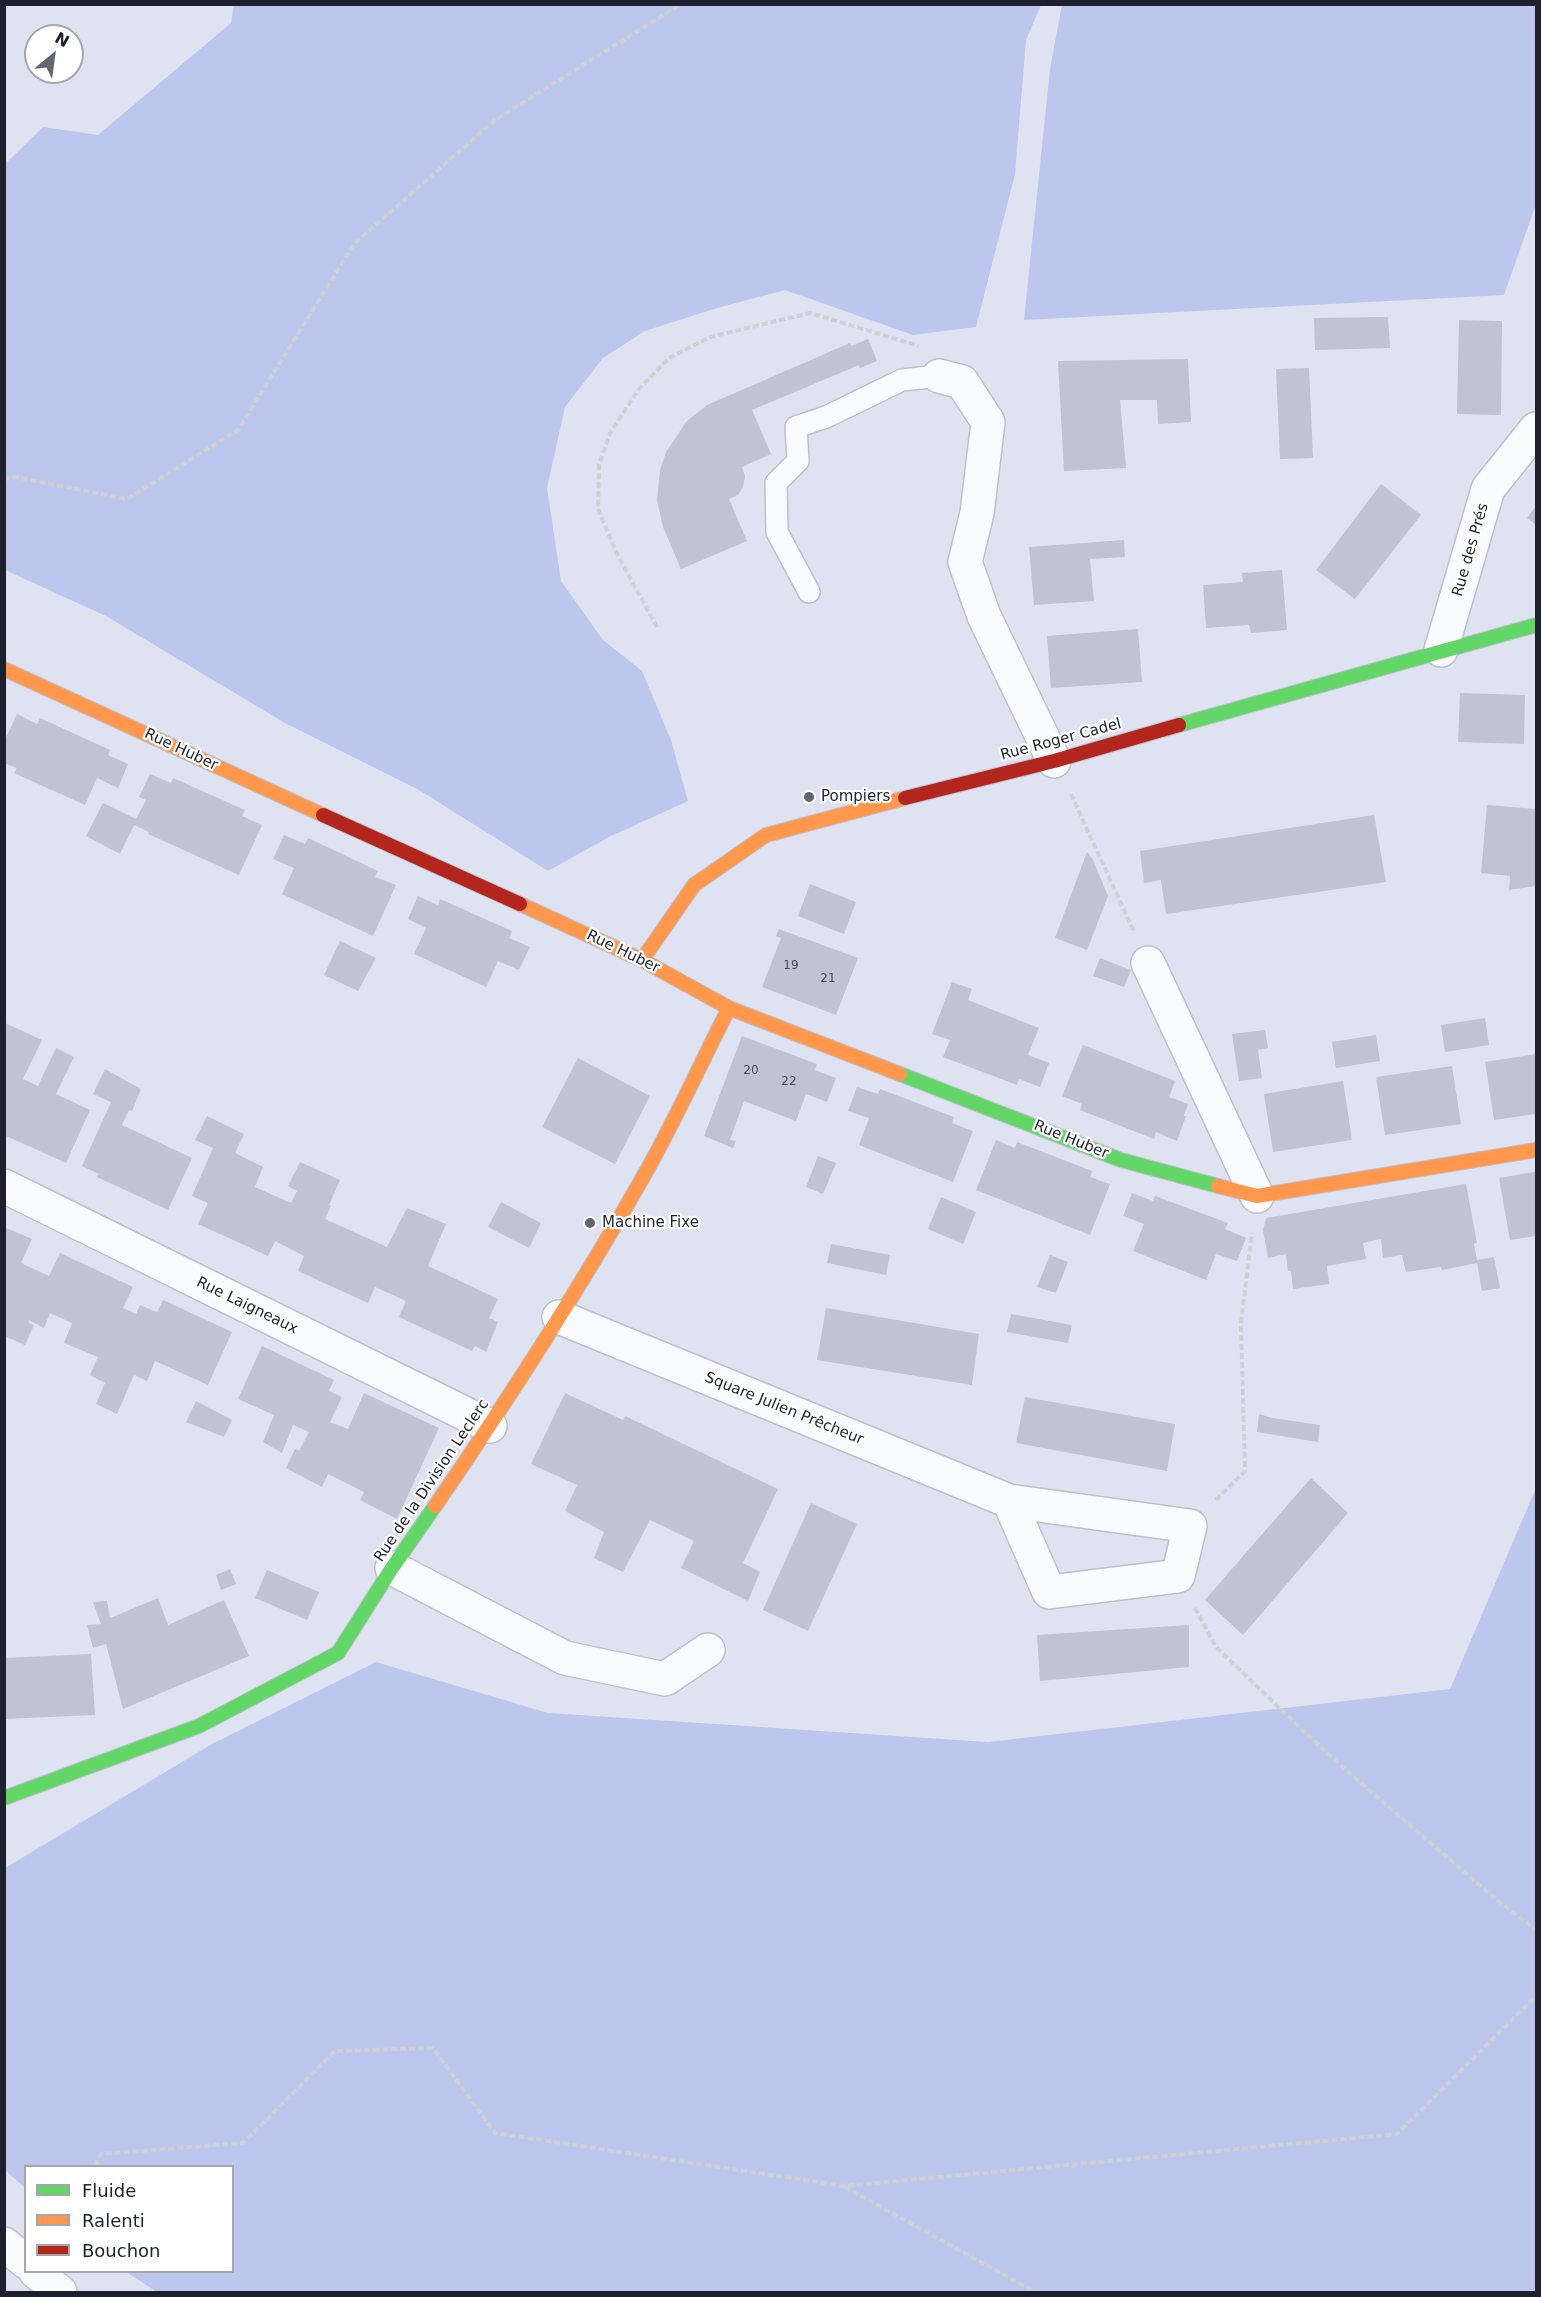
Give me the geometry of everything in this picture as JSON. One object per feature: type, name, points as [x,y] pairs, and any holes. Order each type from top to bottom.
[{"type":"street","points":[[939,376],[962,382],[988,422],[977,513],[965,562],[984,616],[1054,761]]},
{"type":"street","name":"Rue des Prés","points":[[1441,650],[1488,489],[1536,429]]},
{"type":"street","name":"Rue Roger Cadel","points":[[642,960],[694,885],[766,835],[922,793],[1054,761],[1536,625]]},
{"type":"street","name":"Rue Huber","points":[[4,669],[642,960],[729,1008],[1120,1160],[1257,1196],[1536,1150]]},
{"type":"street","points":[[1148,963],[1257,1196]]},
{"type":"street","name":"Rue de la Division Leclerc","points":[[4,1798],[199,1726],[338,1653],[392,1568],[490,1426],[559,1317],[643,1177],[729,1008]]},
{"type":"street","name":"Rue Laigneaux","points":[[4,1186],[490,1426]]},
{"type":"street","name":"Square Julien Prêcheur","points":[[559,1317],[1010,1501],[1190,1526]]},
{"type":"street","points":[[1010,1501],[1049,1592],[1179,1576],[1190,1526]]},
{"type":"street","points":[[392,1568],[564,1658],[665,1679],[708,1650]]},
{"type":"street","points":[[4,2244],[24,2260]]},
{"type":"street","points":[[38,2273],[60,2292]]},
{"type":"lane","points":[[809,592],[777,532],[776,483],[798,461],[796,426],[826,417],[902,380],[939,376]]},
{"type":"path","points":[[4,479],[15,477],[127,499],[238,430],[354,244],[495,120],[681,4]]},
{"type":"path","points":[[657,627],[617,554],[598,509],[599,465],[610,433],[639,389],[669,358],[710,337],[810,313],[922,347],[939,376]]},
{"type":"path","points":[[1054,761],[1148,963]]},
{"type":"path","points":[[1190,1526],[1245,1471],[1241,1323],[1257,1196]]},
{"type":"path","points":[[1179,1576],[1215,1646],[1347,1771],[1497,1900],[1536,1930]]},
{"type":"path","points":[[96,2165],[101,2154],[243,2143],[335,2051],[433,2048],[495,2133],[844,2186],[1397,2134],[1536,1996]]},
{"type":"path","points":[[844,2186],[1035,2292]]},
{"type":"shaded area","points":[[234,5],[1041,5],[1026,40],[1015,174],[976,327],[913,335],[785,290],[717,308],[645,331],[603,358],[565,407],[547,488],[561,581],[603,640],[642,671],[671,740],[688,801],[609,837],[548,871],[419,790],[285,723],[106,616],[5,570],[5,164],[43,127],[98,135],[231,23]]},
{"type":"shaded area","points":[[1062,5],[1536,5],[1536,204],[1504,295],[1024,320],[1050,69]]},
{"type":"shaded area","points":[[1536,1488],[1536,2292],[157,2292],[128,2273],[234,2273],[234,2165],[24,2165],[24,2187],[5,2170],[5,1868],[212,1744],[376,1662],[548,1713],[988,1742],[1450,1689]]},
{"type":"building","points":[[1388,317],[1390,348],[1315,350],[1314,318]]},
{"type":"building","points":[[1459,320],[1502,321],[1501,415],[1457,414]]},
{"type":"building","points":[[868,339],[877,361],[860,368],[859,365],[752,410],[771,454],[742,467],[745,476],[743,487],[738,495],[729,499],[747,541],[681,569],[663,527],[657,500],[660,470],[666,452],[686,422],[707,405],[850,343],[851,346]]},
{"type":"building","points":[[1188,359],[1191,422],[1158,424],[1157,400],[1120,400],[1126,468],[1064,471],[1058,361]]},
{"type":"building","points":[[1309,368],[1313,458],[1280,459],[1276,369]]},
{"type":"building","points":[[1381,484],[1421,515],[1355,599],[1316,570]]},
{"type":"building","points":[[1536,506],[1536,525],[1527,518]]},
{"type":"building","points":[[1124,540],[1125,557],[1090,559],[1094,601],[1034,605],[1029,547]]},
{"type":"building","points":[[1282,570],[1287,630],[1251,633],[1249,625],[1206,628],[1203,585],[1243,582],[1242,573]]},
{"type":"building","points":[[1138,629],[1142,682],[1051,688],[1047,636]]},
{"type":"building","points":[[1460,693],[1525,695],[1524,744],[1458,742]]},
{"type":"building","points":[[17,714],[37,724],[40,718],[110,750],[108,755],[128,764],[118,788],[97,778],[85,805],[14,773],[17,768],[4,763],[4,742]]},
{"type":"building","points":[[150,774],[171,783],[173,778],[245,810],[242,816],[262,825],[239,875],[148,834],[149,832],[134,825],[120,854],[86,836],[103,803],[136,819],[146,800],[139,797]]},
{"type":"building","points":[[1487,805],[1536,809],[1536,886],[1509,890],[1510,876],[1481,873]]},
{"type":"building","points":[[1374,815],[1386,882],[1166,914],[1161,880],[1144,883],[1140,851]]},
{"type":"building","points":[[284,835],[305,844],[308,838],[378,871],[375,877],[396,885],[373,936],[282,894],[294,868],[273,859]]},
{"type":"building","points":[[1087,852],[1093,860],[1108,896],[1087,950],[1055,938]]},
{"type":"building","points":[[810,884],[856,902],[844,934],[798,916]]},
{"type":"building","points":[[418,896],[438,905],[440,899],[512,931],[509,938],[530,947],[519,970],[498,961],[486,987],[414,954],[426,928],[408,919]]},
{"type":"building","points":[[779,929],[858,958],[836,1015],[762,987],[781,938],[776,936]]},
{"type":"building","points":[[340,941],[376,958],[358,991],[324,975]]},
{"type":"building","points":[[1100,958],[1131,970],[1124,987],[1093,976]]},
{"type":"building","points":[[952,982],[972,989],[968,1000],[1039,1028],[1028,1055],[1049,1063],[1040,1087],[1019,1079],[1017,1085],[943,1057],[950,1040],[932,1034]]},
{"type":"building","points":[[1485,1018],[1489,1045],[1445,1052],[1441,1025]]},
{"type":"building","points":[[5,1023],[42,1040],[23,1079],[38,1086],[56,1048],[74,1057],[56,1094],[90,1110],[66,1163],[4,1135]]},
{"type":"building","points":[[1265,1030],[1268,1048],[1258,1050],[1262,1078],[1239,1081],[1232,1034]]},
{"type":"building","points":[[1376,1035],[1380,1061],[1336,1068],[1332,1042]]},
{"type":"building","points":[[742,1036],[817,1064],[815,1070],[836,1078],[827,1102],[806,1094],[796,1121],[744,1101],[730,1140],[736,1141],[733,1148],[704,1136]]},
{"type":"building","points":[[1083,1045],[1175,1081],[1169,1097],[1188,1104],[1177,1141],[1156,1132],[1154,1139],[1080,1110],[1082,1104],[1062,1096]]},
{"type":"building","points":[[1536,1054],[1536,1114],[1494,1120],[1485,1062]]},
{"type":"building","points":[[578,1058],[650,1096],[615,1164],[542,1127]]},
{"type":"building","points":[[1452,1066],[1461,1124],[1385,1135],[1376,1077]]},
{"type":"building","points":[[105,1069],[141,1089],[132,1111],[129,1110],[122,1125],[192,1158],[168,1210],[97,1177],[99,1174],[82,1166],[111,1102],[93,1094]]},
{"type":"building","points":[[1343,1081],[1352,1140],[1273,1152],[1264,1094]]},
{"type":"building","points":[[857,1087],[878,1094],[880,1089],[954,1117],[952,1123],[973,1131],[953,1182],[859,1145],[869,1118],[848,1111]]},
{"type":"building","points":[[207,1116],[244,1134],[235,1153],[263,1167],[255,1187],[291,1203],[297,1191],[288,1186],[300,1162],[340,1180],[325,1219],[387,1247],[407,1208],[446,1224],[428,1266],[498,1299],[489,1318],[498,1322],[486,1352],[475,1346],[472,1351],[399,1317],[406,1301],[375,1287],[368,1303],[298,1271],[304,1256],[275,1241],[268,1256],[198,1224],[208,1203],[192,1196],[213,1148],[195,1140]]},
{"type":"building","points":[[996,1140],[1015,1148],[1017,1142],[1092,1171],[1090,1177],[1110,1184],[1090,1235],[976,1190]]},
{"type":"building","points":[[818,1156],[836,1163],[823,1194],[806,1187]]},
{"type":"building","points":[[1536,1172],[1536,1236],[1510,1240],[1499,1178]]},
{"type":"building","points":[[1466,1184],[1477,1243],[1474,1244],[1477,1260],[1494,1257],[1500,1288],[1482,1291],[1477,1263],[1442,1270],[1441,1267],[1406,1272],[1402,1255],[1383,1258],[1381,1239],[1363,1243],[1366,1259],[1327,1266],[1329,1284],[1293,1289],[1286,1254],[1268,1258],[1263,1230],[1266,1218]]},
{"type":"building","points":[[1132,1193],[1153,1201],[1155,1196],[1228,1223],[1225,1229],[1246,1238],[1237,1261],[1216,1254],[1206,1280],[1133,1251],[1144,1224],[1123,1216]]},
{"type":"building","points":[[941,1197],[976,1212],[963,1244],[928,1229]]},
{"type":"building","points":[[501,1202],[541,1223],[529,1248],[488,1227]]},
{"type":"building","points":[[4,1227],[32,1239],[21,1263],[49,1276],[60,1253],[133,1287],[123,1308],[136,1314],[140,1305],[157,1312],[163,1300],[232,1332],[208,1385],[155,1361],[147,1381],[134,1375],[117,1414],[96,1404],[105,1383],[90,1375],[98,1357],[64,1343],[72,1323],[50,1313],[44,1328],[29,1320],[28,1323],[34,1325],[25,1345],[4,1336]]},
{"type":"building","points":[[831,1244],[890,1255],[886,1275],[827,1263]]},
{"type":"building","points":[[1050,1255],[1068,1262],[1056,1293],[1037,1287]]},
{"type":"building","points":[[826,1308],[979,1334],[972,1385],[817,1360]]},
{"type":"building","points":[[1011,1314],[1072,1325],[1068,1343],[1007,1332]]},
{"type":"building","points":[[262,1346],[334,1380],[329,1391],[342,1397],[330,1422],[348,1429],[364,1393],[439,1428],[397,1519],[360,1500],[364,1492],[328,1474],[322,1487],[286,1468],[295,1449],[299,1451],[309,1432],[293,1425],[282,1453],[263,1442],[274,1415],[238,1399]]},
{"type":"building","points":[[565,1393],[623,1420],[625,1416],[778,1489],[743,1563],[760,1572],[748,1601],[681,1568],[694,1541],[650,1520],[623,1572],[594,1558],[604,1532],[565,1511],[577,1485],[531,1464]]},
{"type":"building","points":[[1025,1397],[1175,1424],[1167,1471],[1016,1443]]},
{"type":"building","points":[[196,1401],[232,1420],[224,1437],[186,1422]]},
{"type":"building","points":[[1259,1414],[1320,1425],[1318,1442],[1257,1432]]},
{"type":"building","points":[[1311,1478],[1348,1513],[1243,1635],[1205,1600]]},
{"type":"building","points":[[811,1503],[857,1524],[808,1631],[763,1610]]},
{"type":"building","points":[[230,1569],[236,1584],[221,1590],[216,1575]]},
{"type":"building","points":[[267,1570],[319,1592],[307,1620],[255,1598]]},
{"type":"building","points":[[158,1598],[168,1625],[224,1600],[249,1656],[123,1709],[106,1644],[93,1648],[87,1625],[101,1624],[93,1602],[107,1601],[110,1618]]},
{"type":"building","points":[[1189,1625],[1189,1667],[1040,1681],[1037,1635]]},
{"type":"building","points":[[91,1654],[95,1715],[4,1719],[4,1658]]},
{"type":"traffic: fast","points":[[1179,725],[1536,625]]},
{"type":"traffic: fast","points":[[900,1074],[1121,1160],[1218,1186]]},
{"type":"traffic: fast","points":[[4,1798],[199,1726],[338,1653],[435,1506]]},
{"type":"traffic: slow","points":[[4,669],[323,815]]},
{"type":"traffic: slow","points":[[642,960],[694,885],[766,835],[905,798]]},
{"type":"traffic: slow","points":[[520,904],[642,960],[729,1008],[900,1074]]},
{"type":"traffic: slow","points":[[435,1506],[542,1345],[618,1221],[665,1137],[729,1008]]},
{"type":"traffic: slow","points":[[1218,1186],[1257,1196],[1536,1150]]},
{"type":"traffic: jam","points":[[905,798],[1054,761],[1179,725]]},
{"type":"traffic: jam","points":[[323,815],[520,904]]},
{"type":"place","name":"Pompiers","points":[[809,797]]},
{"type":"place","name":"Machine Fixe","points":[[590,1223]]}]
